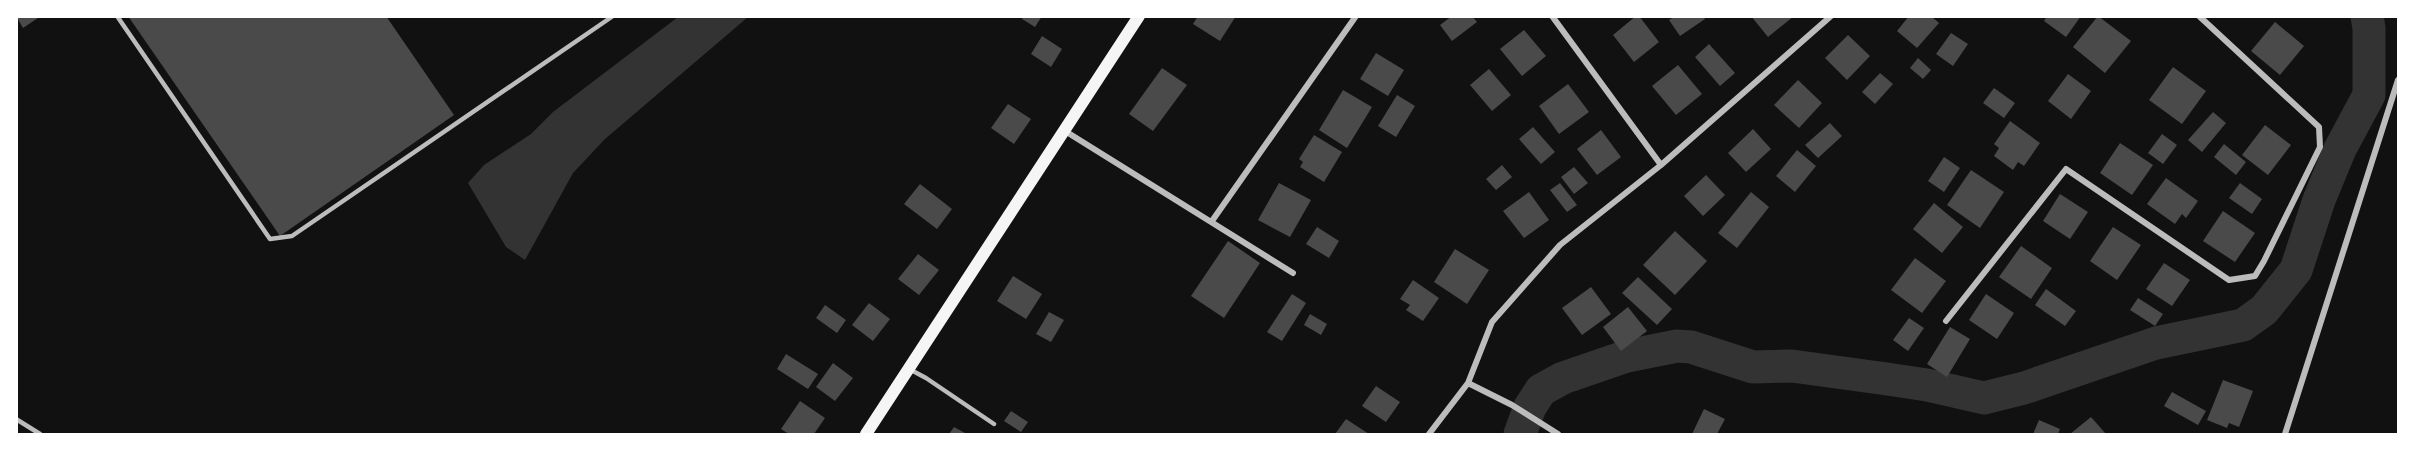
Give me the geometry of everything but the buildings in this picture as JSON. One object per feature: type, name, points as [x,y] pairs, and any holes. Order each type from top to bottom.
[{"type":"main road","points":[[866,435],[1139,16]]},
{"type":"street","points":[[1212,221],[1356,16]]},
{"type":"street","points":[[1552,16],[1661,165]]},
{"type":"street","points":[[1429,435],[1468,383],[1492,322],[1560,245],[1661,165],[1831,16]]},
{"type":"street","points":[[1946,321],[2066,169],[2229,280],[2255,276],[2320,147],[2319,127],[2199,16]]},
{"type":"street","points":[[2285,435],[2398,80]]},
{"type":"street","points":[[1065,131],[1293,273]]},
{"type":"street","points":[[1468,383],[1512,405],[1558,435]]},
{"type":"lane","points":[[117,16],[270,239],[291,237],[613,16]]},
{"type":"lane","points":[[908,368],[994,424]]},
{"type":"lane","points":[[16,419],[40,435]]},
{"type":"shaded area","points":[[678,17],[748,17],[605,139],[573,173],[525,260],[506,247],[468,183],[484,165],[531,134],[553,112]]},
{"type":"waterway","points":[[1520,434],[1530,407],[1541,390],[1563,378],[1627,356],[1677,346],[1691,347],[1753,367],[1792,366],[1927,385],[1984,398],[2024,388],[2156,343],[2243,325],[2264,310],[2296,270],[2319,200],[2340,149],[2369,95],[2367,16]]}]
